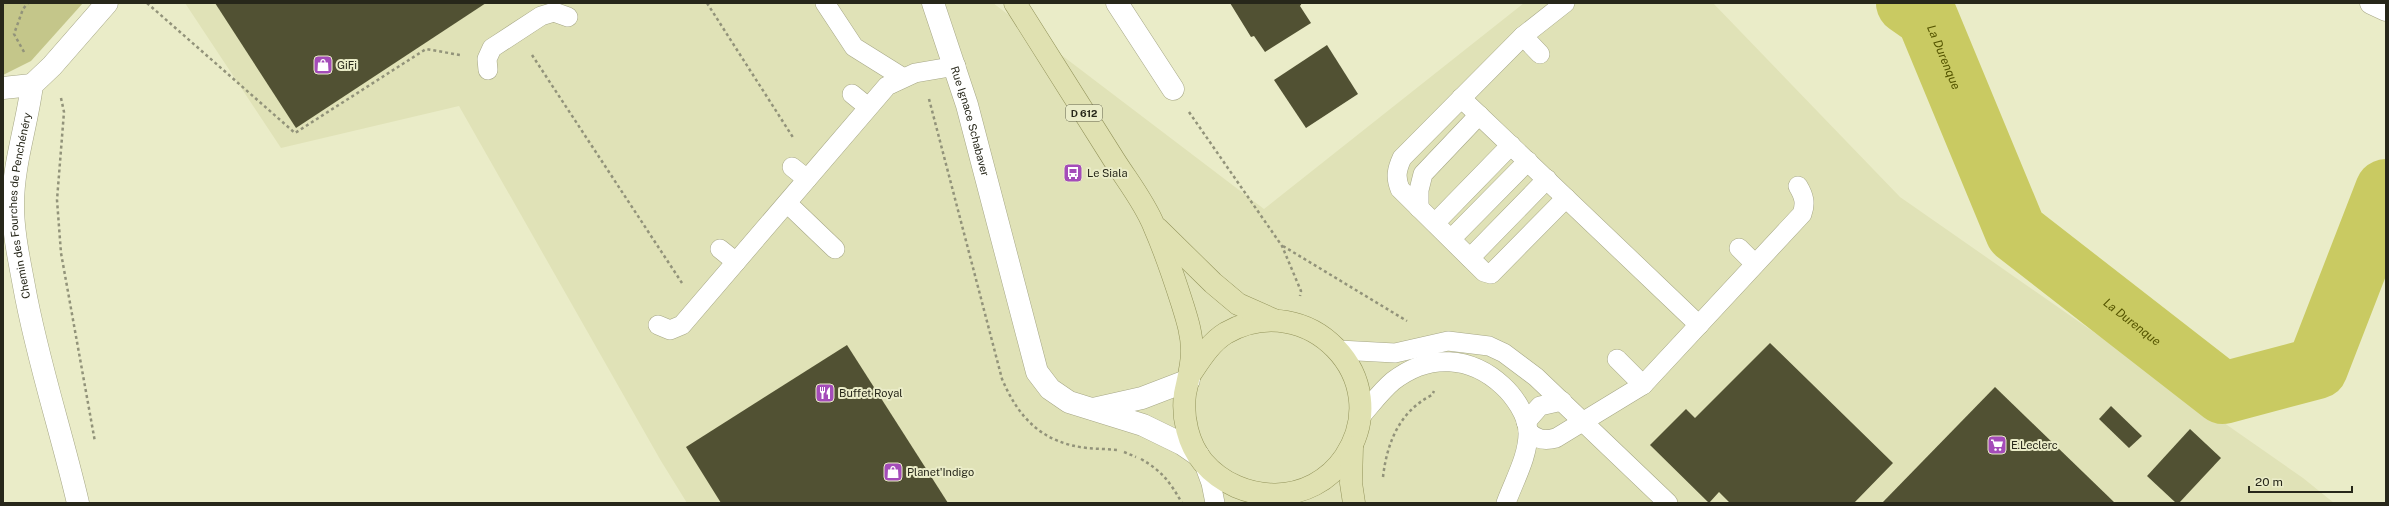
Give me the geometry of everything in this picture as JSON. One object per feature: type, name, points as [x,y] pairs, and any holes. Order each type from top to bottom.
[{"type":"main road","name":"D 612","points":[[1015,3],[1153,224],[1182,302],[1191,335],[1190,377]]},
{"type":"main road","name":"D 612","points":[[1153,224],[1213,283],[1238,304],[1284,322]]},
{"type":"main road","points":[[1352,445],[1339,466],[1321,482],[1299,492],[1272,499],[1248,493],[1224,482],[1201,459],[1189,436],[1185,415],[1186,394],[1190,377],[1206,351],[1225,334],[1249,324],[1284,322],[1318,333],[1339,350],[1352,370],[1360,393],[1360,417],[1352,445],[1351,483],[1354,503]]},
{"type":"street","points":[[3,88],[39,78],[107,3]]},
{"type":"street","points":[[933,3],[956,66]]},
{"type":"street","points":[[1117,3],[1172,89]]},
{"type":"street","points":[[2371,3],[2386,10]]},
{"type":"street","name":"Rue Ignace Schabaver","points":[[956,66],[1037,372],[1050,389],[1069,402],[1143,425],[1182,444],[1201,459]]},
{"type":"street","name":"Chemin des Fourches de Penchénéry","points":[[39,78],[29,108],[17,160],[13,204],[17,249],[34,337],[78,503]]},
{"type":"street","name":"Rue Ignace Schabaver","points":[[1092,409],[1142,398],[1190,377]]},
{"type":"lane","points":[[825,3],[854,47],[902,77]]},
{"type":"lane","points":[[1565,3],[1523,36],[1402,158],[1397,168],[1396,179],[1400,189],[1484,272],[1491,274],[1566,198]]},
{"type":"lane","points":[[487,65],[492,48],[541,16],[554,12],[568,17]]},
{"type":"lane","points":[[1523,36],[1540,54]]},
{"type":"lane","name":"Rue Ignace Schabaver","points":[[658,325],[670,330],[682,325],[886,86],[902,77],[915,73],[956,66]]},
{"type":"lane","points":[[852,94],[868,107]]},
{"type":"lane","points":[[1461,98],[1699,325]]},
{"type":"lane","points":[[1419,208],[1419,190],[1423,174],[1479,115]]},
{"type":"lane","points":[[1435,223],[1511,145]]},
{"type":"lane","points":[[1451,239],[1528,161]]},
{"type":"lane","points":[[792,167],[811,175]]},
{"type":"lane","points":[[1470,258],[1547,179]]},
{"type":"lane","points":[[1360,417],[1380,393],[1394,380],[1422,367],[1453,360],[1484,370],[1496,379],[1518,405],[1527,427],[1534,437],[1549,440],[1585,422],[1644,385],[1802,214],[1805,205],[1803,195],[1798,186]]},
{"type":"lane","points":[[787,203],[835,250]]},
{"type":"lane","points":[[1739,248],[1755,264]]},
{"type":"lane","points":[[720,250],[736,262]]},
{"type":"lane","points":[[1339,350],[1395,354],[1448,341],[1489,346],[1520,364],[1585,422],[1668,503]]},
{"type":"lane","points":[[1617,359],[1644,385]]},
{"type":"lane","points":[[1506,503],[1525,452],[1527,427],[1540,406],[1562,401]]},
{"type":"lane","points":[[1201,459],[1211,483],[1215,503]]},
{"type":"path","points":[[28,3],[23,9],[14,34],[22,51],[39,78],[59,87],[64,112],[57,200],[61,253],[96,446]]},
{"type":"path","points":[[147,3],[295,133],[426,49],[487,65]]},
{"type":"path","points":[[707,3],[811,175]]},
{"type":"path","points":[[517,32],[697,307]]},
{"type":"path","points":[[1172,89],[1282,246],[1301,291],[1284,322]]},
{"type":"path","points":[[1282,246],[1408,322]]},
{"type":"path","points":[[1382,482],[1386,463],[1398,426],[1409,410],[1432,395],[1434,387]]},
{"type":"shaded area","points":[[3,3],[83,3],[31,61],[3,75]]},
{"type":"shaded area","points":[[185,3],[993,3],[1264,209],[1524,3],[1713,3],[1900,197],[2303,478],[2334,503],[687,503],[661,461],[459,106],[281,148]]},
{"type":"building","name":"GiFi","points":[[215,3],[486,3],[296,128]]},
{"type":"building","points":[[1230,3],[1302,3],[1300,6],[1311,23],[1265,52],[1254,36],[1251,37]]},
{"type":"building","points":[[1327,45],[1358,94],[1306,128],[1274,80]]},
{"type":"building","points":[[1770,343],[1893,463],[1854,503],[1730,503],[1719,492],[1709,503],[1650,445],[1686,409],[1695,418]]},
{"type":"building","name":"Buffet Royal","points":[[847,345],[948,503],[721,503],[686,447]]},
{"type":"building","name":"E.Leclerc","points":[[1995,387],[2115,503],[1882,503]]},
{"type":"building","points":[[2111,406],[2142,436],[2129,448],[2099,419]]},
{"type":"building","points":[[2190,429],[2221,458],[2179,503],[2176,503],[2147,476]]},
{"type":"waterway","name":"La Durenque","points":[[1907,3],[1927,17],[2016,232],[2223,393],[2317,368],[2386,190]]},
{"type":"place","name":"GiFi","points":[[323,65]]},
{"type":"place","name":"Le Siala","points":[[1073,173]]},
{"type":"place","name":"Buffet Royal","points":[[825,393]]},
{"type":"place","name":"E.Leclerc","points":[[1997,445]]},
{"type":"place","name":"Planet'Indigo","points":[[893,472]]}]
